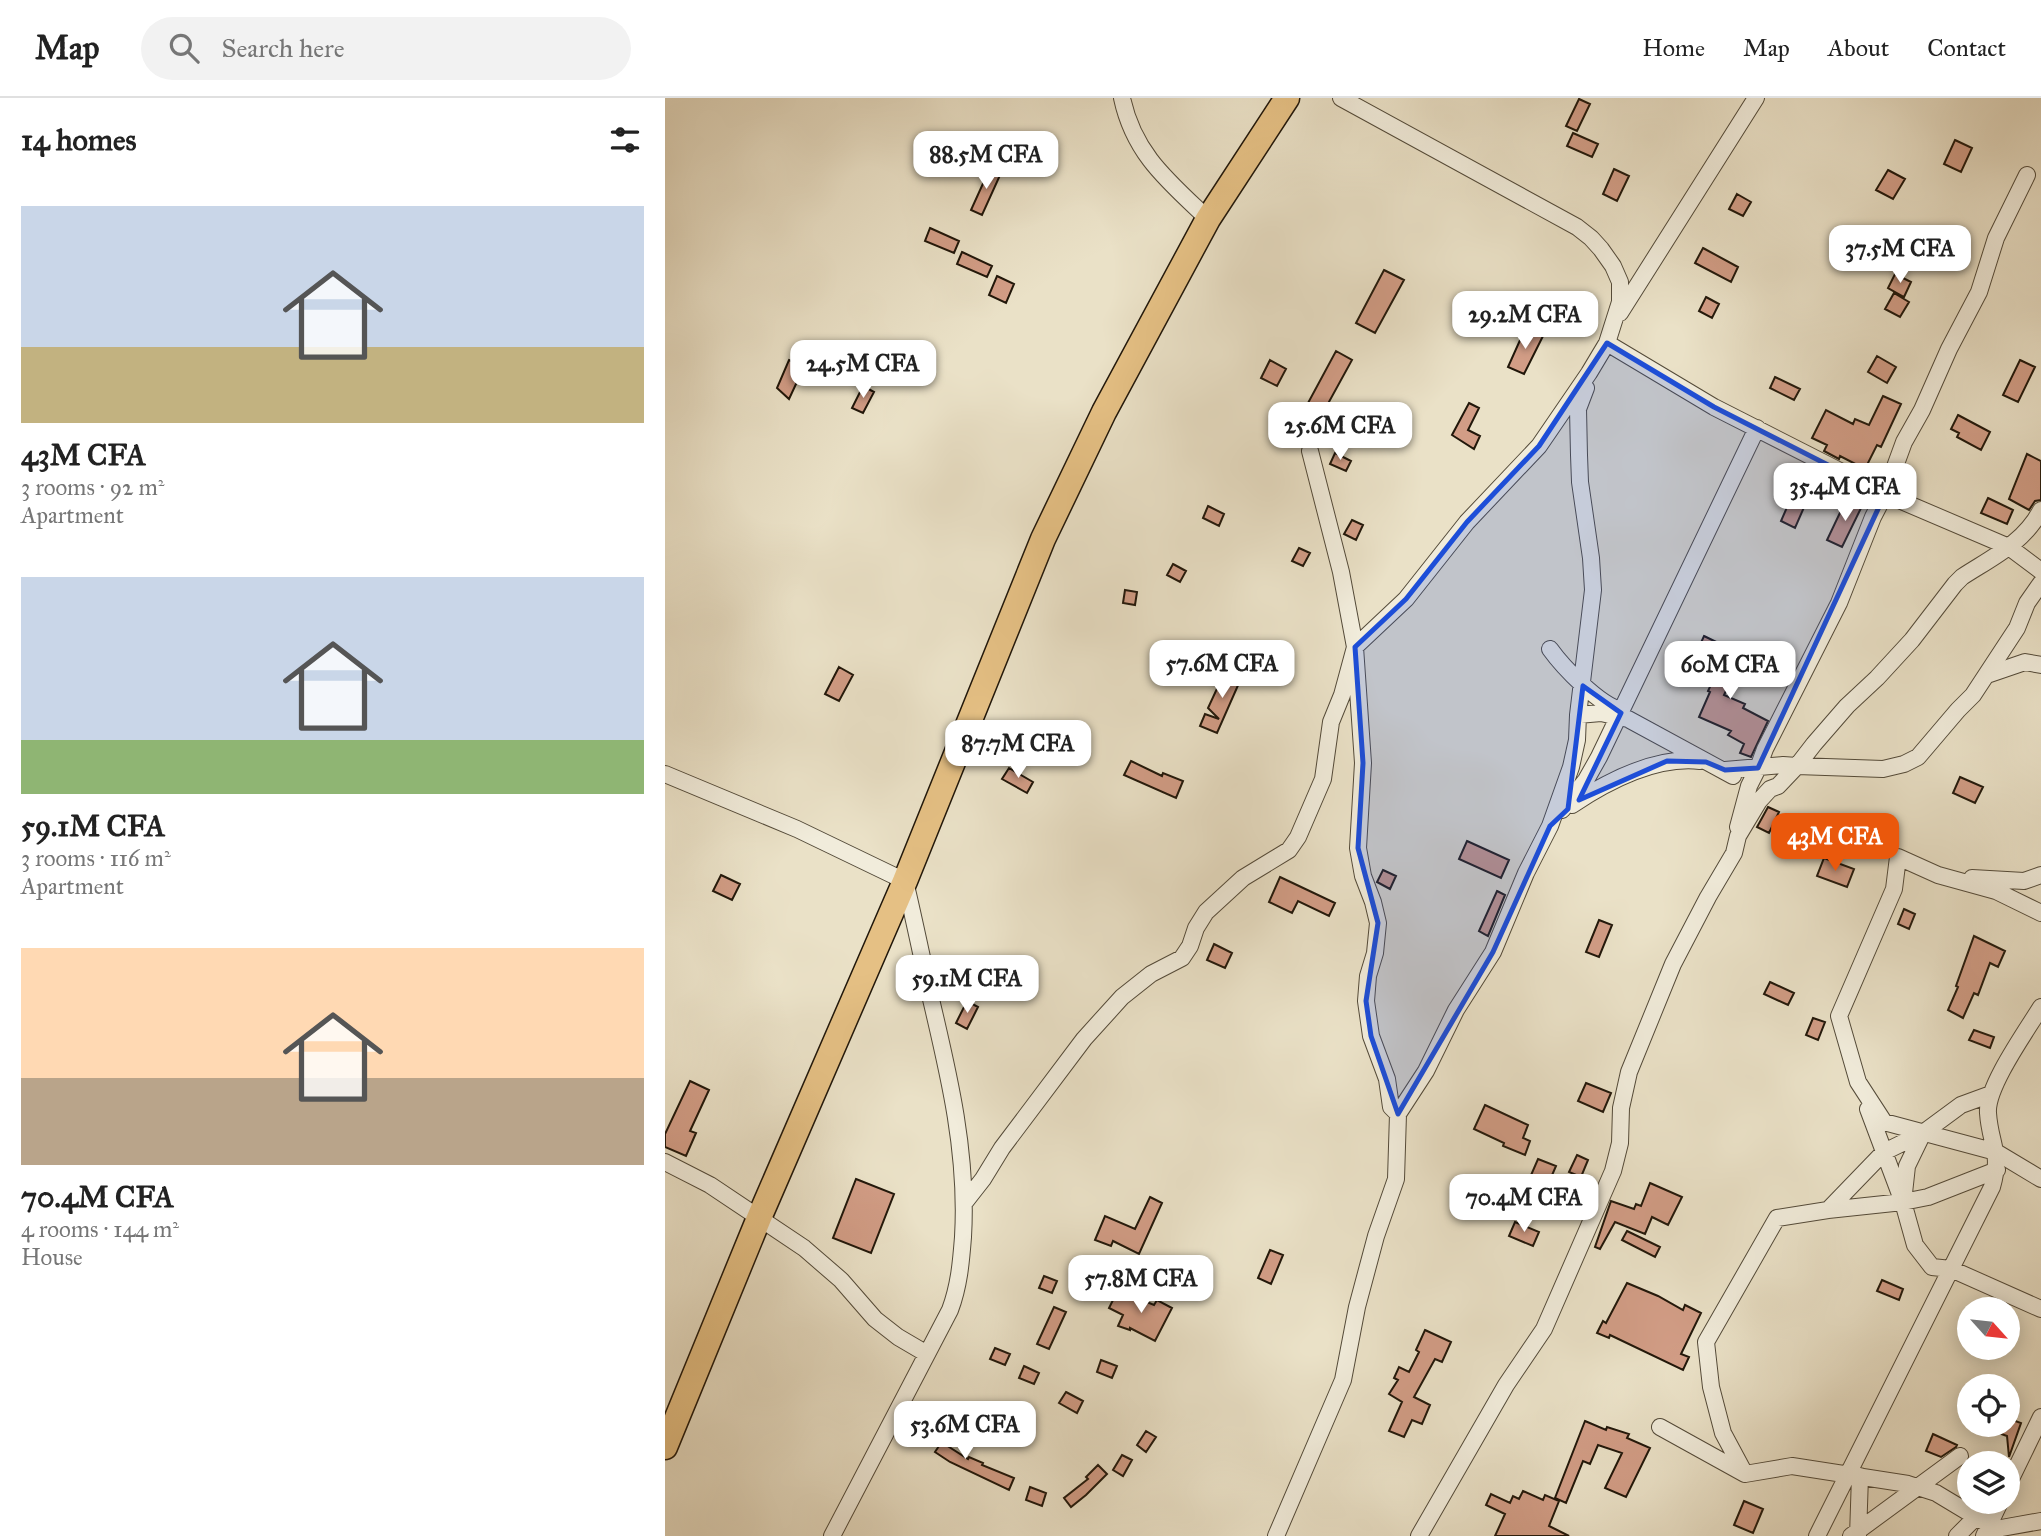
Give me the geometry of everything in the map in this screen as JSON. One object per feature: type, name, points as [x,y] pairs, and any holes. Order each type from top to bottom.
[{"type":"main road","points":[[665,1447],[759,1218],[905,881],[1042,538],[1104,412],[1208,219],[1287,98]]},
{"type":"street","points":[[1122,98],[1125,115],[1143,152],[1171,184],[1208,219]]},
{"type":"street","points":[[965,1202],[1084,1038],[1122,996],[1151,974],[1182,958],[1206,912],[1243,878],[1289,850],[1298,837],[1322,779],[1331,722],[1342,695],[1355,647],[1406,599],[1467,522],[1539,446],[1589,373],[1607,342],[1615,321],[1620,302],[1620,282],[1613,266],[1591,238],[1577,227],[1341,98]]},
{"type":"street","points":[[1615,321],[1756,98]]},
{"type":"street","points":[[1419,1536],[1506,1385],[1544,1329],[1613,1171],[1620,1143],[1621,1108],[1629,1072],[1673,964],[1734,853],[1743,803],[1749,786],[1839,603],[1904,442],[1928,399],[1949,349],[1979,292],[1996,238],[2027,175]]},
{"type":"street","points":[[1607,342],[1714,407],[1885,494],[2009,547],[2041,571]]},
{"type":"street","points":[[1276,1536],[1343,1380],[1360,1295],[1376,1236],[1396,1179],[1398,1114],[1426,1071],[1456,1010],[1493,952],[1525,873],[1550,826],[1571,767],[1577,740],[1592,612],[1593,578],[1580,482],[1579,409],[1589,373]]},
{"type":"street","points":[[1550,826],[1586,780],[1599,757],[1757,428]]},
{"type":"street","points":[[1310,452],[1341,572],[1355,647],[1363,763],[1358,848],[1363,876],[1378,923],[1366,1001],[1371,1036],[1387,1079],[1391,1107],[1398,1114]]},
{"type":"street","points":[[1738,836],[1759,801],[1770,789],[1778,786],[1847,706],[1912,640],[1955,584],[2009,547],[2028,529],[2041,510]]},
{"type":"street","points":[[1725,770],[1783,765],[1883,769],[1919,757],[1973,695],[2017,628],[2035,589],[2041,583]]},
{"type":"street","points":[[1550,649],[1570,674],[1628,719],[1725,770],[1749,786],[1770,789]]},
{"type":"street","points":[[1987,675],[2025,662],[2041,665]]},
{"type":"street","points":[[1578,715],[1620,713]]},
{"type":"street","points":[[1550,826],[1591,792],[1650,766],[1683,759],[1706,762]]},
{"type":"street","points":[[665,774],[797,829],[905,881],[956,1112],[965,1202],[960,1277],[956,1293],[832,1536]]},
{"type":"street","points":[[2041,913],[1996,891],[1938,875],[1898,857],[1894,888],[1839,1016],[1859,1082],[1903,1202],[1915,1245],[1931,1267],[1951,1269],[2041,1309]]},
{"type":"street","points":[[1938,875],[2024,881],[2041,875]]},
{"type":"street","points":[[1817,1536],[1854,1475],[1992,1187],[1997,1170],[1987,1110],[1991,1094],[2003,1069],[2035,1025],[2041,1007]]},
{"type":"street","points":[[1859,1082],[1884,1122],[1996,1152],[2041,1179]]},
{"type":"street","points":[[1828,1210],[1884,1152],[1923,1133],[1961,1105],[1991,1094]]},
{"type":"street","points":[[1903,1202],[1907,1166],[1923,1133]]},
{"type":"street","points":[[665,1162],[709,1185],[825,1264],[875,1319],[926,1354]]},
{"type":"street","points":[[1745,1474],[1723,1433],[1711,1387],[1706,1342],[1777,1218],[1927,1197],[1997,1170]]},
{"type":"street","points":[[2020,1460],[2041,1417]]},
{"type":"street","points":[[1660,1427],[1745,1474],[1792,1466],[1854,1475],[1919,1487],[1936,1493],[1983,1526],[1996,1529],[2041,1521]]},
{"type":"street","points":[[1856,1534],[1957,1458]]},
{"type":"street","points":[[1854,1475],[1856,1534]]},
{"type":"street","points":[[1957,1536],[1983,1526]]},
{"type":"highlighted area","points":[[1607,343],[1714,407],[1885,494],[1758,768],[1725,770],[1706,762],[1667,761],[1579,800],[1621,713],[1583,686],[1568,809],[1550,826],[1493,952],[1398,1114],[1371,1036],[1366,1001],[1378,923],[1358,848],[1363,763],[1355,647],[1406,599],[1467,522],[1539,446]]},
{"type":"building","points":[[1579,99],[1590,104],[1577,131],[1566,126]]},
{"type":"building","points":[[1573,133],[1598,144],[1592,157],[1567,146]]},
{"type":"building","points":[[1955,140],[1972,148],[1961,172],[1944,164]]},
{"type":"building","points":[[990,168],[1001,173],[982,215],[971,210]]},
{"type":"building","points":[[1614,169],[1629,176],[1617,201],[1603,194]]},
{"type":"building","points":[[1888,170],[1905,179],[1893,199],[1876,190]]},
{"type":"building","points":[[1737,194],[1751,202],[1743,216],[1729,209]]},
{"type":"building","points":[[930,228],[959,241],[954,253],[925,241]]},
{"type":"building","points":[[1703,248],[1738,267],[1731,282],[1695,263]]},
{"type":"building","points":[[962,252],[992,266],[987,277],[957,264]]},
{"type":"building","points":[[1384,270],[1404,280],[1375,333],[1356,323]]},
{"type":"building","points":[[1895,274],[1911,282],[1904,297],[1888,288]]},
{"type":"building","points":[[997,276],[1014,284],[1006,303],[989,295]]},
{"type":"building","points":[[1894,293],[1909,302],[1900,317],[1885,309]]},
{"type":"building","points":[[1706,297],[1719,304],[1712,318],[1699,311]]},
{"type":"building","points":[[1525,329],[1543,336],[1524,374],[1508,367]]},
{"type":"building","points":[[1336,351],[1352,360],[1324,411],[1308,403]]},
{"type":"building","points":[[1877,356],[1896,367],[1887,383],[1868,372]]},
{"type":"building","points":[[789,360],[804,367],[789,399],[777,388]]},
{"type":"building","points":[[1270,360],[1286,369],[1277,386],[1261,378]]},
{"type":"building","points":[[2020,360],[2035,367],[2018,402],[2003,395]]},
{"type":"building","points":[[1775,377],[1800,389],[1794,400],[1770,388]]},
{"type":"building","points":[[863,386],[874,392],[863,413],[852,408]]},
{"type":"building","points":[[1883,396],[1901,404],[1881,447],[1877,445],[1865,469],[1824,451],[1827,445],[1812,438],[1826,410],[1853,424],[1855,419],[1869,425]]},
{"type":"building","points":[[1469,403],[1479,408],[1468,430],[1480,436],[1474,449],[1452,435]]},
{"type":"building","points":[[1958,415],[1990,432],[1981,450],[1957,437],[1959,433],[1951,429]]},
{"type":"building","points":[[1335,453],[1351,461],[1346,471],[1330,464]]},
{"type":"building","points":[[2027,454],[2041,461],[2041,500],[2035,501],[2029,510],[2009,499]]},
{"type":"building","points":[[1790,472],[1800,477],[1798,482],[1806,486],[1799,502],[1805,505],[1795,528],[1781,521],[1788,505],[1777,500]]},
{"type":"building","points":[[1847,498],[1862,506],[1842,547],[1827,540]]},
{"type":"building","points":[[1988,498],[2013,510],[2007,524],[1981,513]]},
{"type":"building","points":[[1208,506],[1224,514],[1219,526],[1203,518]]},
{"type":"building","points":[[1352,520],[1363,525],[1356,540],[1344,534]]},
{"type":"building","points":[[1299,548],[1310,553],[1303,566],[1292,561]]},
{"type":"building","points":[[1173,564],[1186,571],[1180,582],[1167,575]]},
{"type":"building","points":[[1125,590],[1137,592],[1135,605],[1123,603]]},
{"type":"building","points":[[1704,636],[1743,655],[1724,695],[1745,704],[1743,708],[1768,721],[1751,757],[1740,753],[1744,744],[1728,735],[1731,731],[1699,717],[1723,659],[1699,647]]},
{"type":"building","points":[[839,667],[853,675],[839,701],[825,694]]},
{"type":"building","points":[[1227,667],[1243,674],[1217,733],[1200,726],[1205,714],[1219,719],[1208,708]]},
{"type":"building","points":[[1131,761],[1162,776],[1163,773],[1183,781],[1176,798],[1124,775]]},
{"type":"building","points":[[1009,768],[1033,782],[1027,793],[1002,779]]},
{"type":"building","points":[[1960,777],[1983,787],[1975,803],[1953,793]]},
{"type":"building","points":[[1768,807],[1779,812],[1769,833],[1757,827]]},
{"type":"building","points":[[1810,822],[1832,832],[1826,845],[1804,835]]},
{"type":"building","points":[[1467,841],[1509,860],[1501,878],[1459,859]]},
{"type":"building","points":[[1824,858],[1854,869],[1847,887],[1817,876]]},
{"type":"building","points":[[1383,870],[1396,876],[1390,889],[1377,882]]},
{"type":"building","points":[[721,875],[740,884],[732,900],[713,891]]},
{"type":"building","points":[[1280,877],[1335,903],[1329,916],[1298,901],[1292,913],[1269,902]]},
{"type":"building","points":[[1497,891],[1505,895],[1488,936],[1479,931]]},
{"type":"building","points":[[1904,909],[1915,914],[1909,929],[1898,924]]},
{"type":"building","points":[[1599,920],[1612,925],[1599,957],[1586,952]]},
{"type":"building","points":[[1974,936],[2005,951],[1998,967],[1990,963],[1978,995],[1974,993],[1963,1018],[1948,1010]]},
{"type":"building","points":[[1214,944],[1232,953],[1225,968],[1207,960]]},
{"type":"building","points":[[1770,982],[1794,993],[1788,1005],[1764,994]]},
{"type":"building","points":[[967,1001],[978,1007],[967,1029],[956,1023]]},
{"type":"building","points":[[1813,1018],[1825,1022],[1818,1040],[1806,1035]]},
{"type":"building","points":[[1974,1030],[1994,1037],[1990,1048],[1969,1040]]},
{"type":"building","points":[[690,1081],[709,1090],[690,1131],[696,1133],[686,1156],[665,1147],[665,1134]]},
{"type":"building","points":[[1586,1083],[1611,1093],[1603,1112],[1578,1101]]},
{"type":"building","points":[[1485,1105],[1528,1125],[1523,1138],[1530,1141],[1525,1155],[1474,1129]]},
{"type":"building","points":[[1577,1155],[1588,1160],[1581,1177],[1569,1172]]},
{"type":"building","points":[[1538,1159],[1556,1166],[1540,1203],[1522,1196]]},
{"type":"building","points":[[856,1179],[894,1194],[871,1253],[833,1238]]},
{"type":"building","points":[[1650,1183],[1682,1197],[1668,1225],[1652,1217],[1645,1234],[1615,1222],[1600,1249],[1595,1247],[1611,1201],[1634,1209],[1636,1204],[1641,1206]]},
{"type":"building","points":[[1150,1197],[1162,1203],[1139,1254],[1113,1241],[1111,1246],[1095,1240],[1105,1216],[1135,1229]]},
{"type":"building","points":[[1515,1222],[1539,1232],[1533,1246],[1509,1236]]},
{"type":"building","points":[[1627,1231],[1660,1247],[1655,1257],[1622,1240]]},
{"type":"building","points":[[1270,1250],[1283,1255],[1271,1284],[1258,1278]]},
{"type":"building","points":[[1093,1264],[1132,1279],[1127,1290],[1089,1275]]},
{"type":"building","points":[[1044,1276],[1057,1281],[1052,1293],[1039,1288]]},
{"type":"building","points":[[1882,1280],[1903,1289],[1899,1300],[1877,1291]]},
{"type":"building","points":[[1627,1283],[1683,1310],[1685,1305],[1701,1313],[1681,1354],[1689,1357],[1683,1370],[1610,1335],[1609,1338],[1597,1333],[1603,1321],[1606,1323]]},
{"type":"building","points":[[1118,1290],[1154,1305],[1157,1300],[1172,1308],[1155,1341],[1130,1328],[1118,1326],[1123,1315],[1109,1308]]},
{"type":"building","points":[[1054,1307],[1066,1312],[1049,1349],[1037,1344]]},
{"type":"building","points":[[1425,1330],[1451,1342],[1442,1362],[1435,1359],[1414,1397],[1430,1405],[1422,1424],[1412,1420],[1404,1437],[1389,1431],[1402,1402],[1389,1394],[1398,1380],[1394,1378],[1399,1367],[1409,1372],[1419,1352],[1416,1350]]},
{"type":"building","points":[[995,1348],[1010,1354],[1005,1365],[990,1359]]},
{"type":"building","points":[[1101,1360],[1117,1366],[1112,1378],[1097,1372]]},
{"type":"building","points":[[1024,1366],[1039,1373],[1034,1384],[1019,1378]]},
{"type":"building","points":[[1066,1392],[1083,1401],[1077,1413],[1059,1403]]},
{"type":"building","points":[[1585,1421],[1606,1430],[1607,1427],[1629,1434],[1627,1438],[1650,1448],[1626,1497],[1605,1488],[1622,1453],[1598,1445],[1590,1464],[1583,1461],[1566,1503],[1555,1498]]},
{"type":"building","points":[[918,1427],[968,1459],[969,1457],[1014,1478],[1009,1490],[950,1462],[935,1452],[939,1446],[915,1441]]},
{"type":"building","points":[[1146,1431],[1156,1437],[1146,1452],[1137,1445]]},
{"type":"building","points":[[1933,1434],[1957,1445],[1956,1447],[1941,1457],[1926,1451]]},
{"type":"building","points":[[2007,1437],[2016,1437],[2011,1451],[2008,1451]]},
{"type":"building","points":[[1122,1455],[1132,1460],[1123,1476],[1113,1470]]},
{"type":"building","points":[[1098,1465],[1107,1474],[1071,1507],[1064,1498],[1088,1479],[1086,1477]]},
{"type":"building","points":[[1030,1487],[1046,1493],[1042,1506],[1026,1500]]},
{"type":"building","points":[[1523,1491],[1543,1500],[1545,1495],[1559,1501],[1549,1526],[1569,1536],[1495,1536],[1505,1514],[1486,1505],[1491,1494],[1510,1503],[1513,1496],[1519,1499]]},
{"type":"building","points":[[1744,1501],[1763,1509],[1753,1533],[1734,1525]]}]
